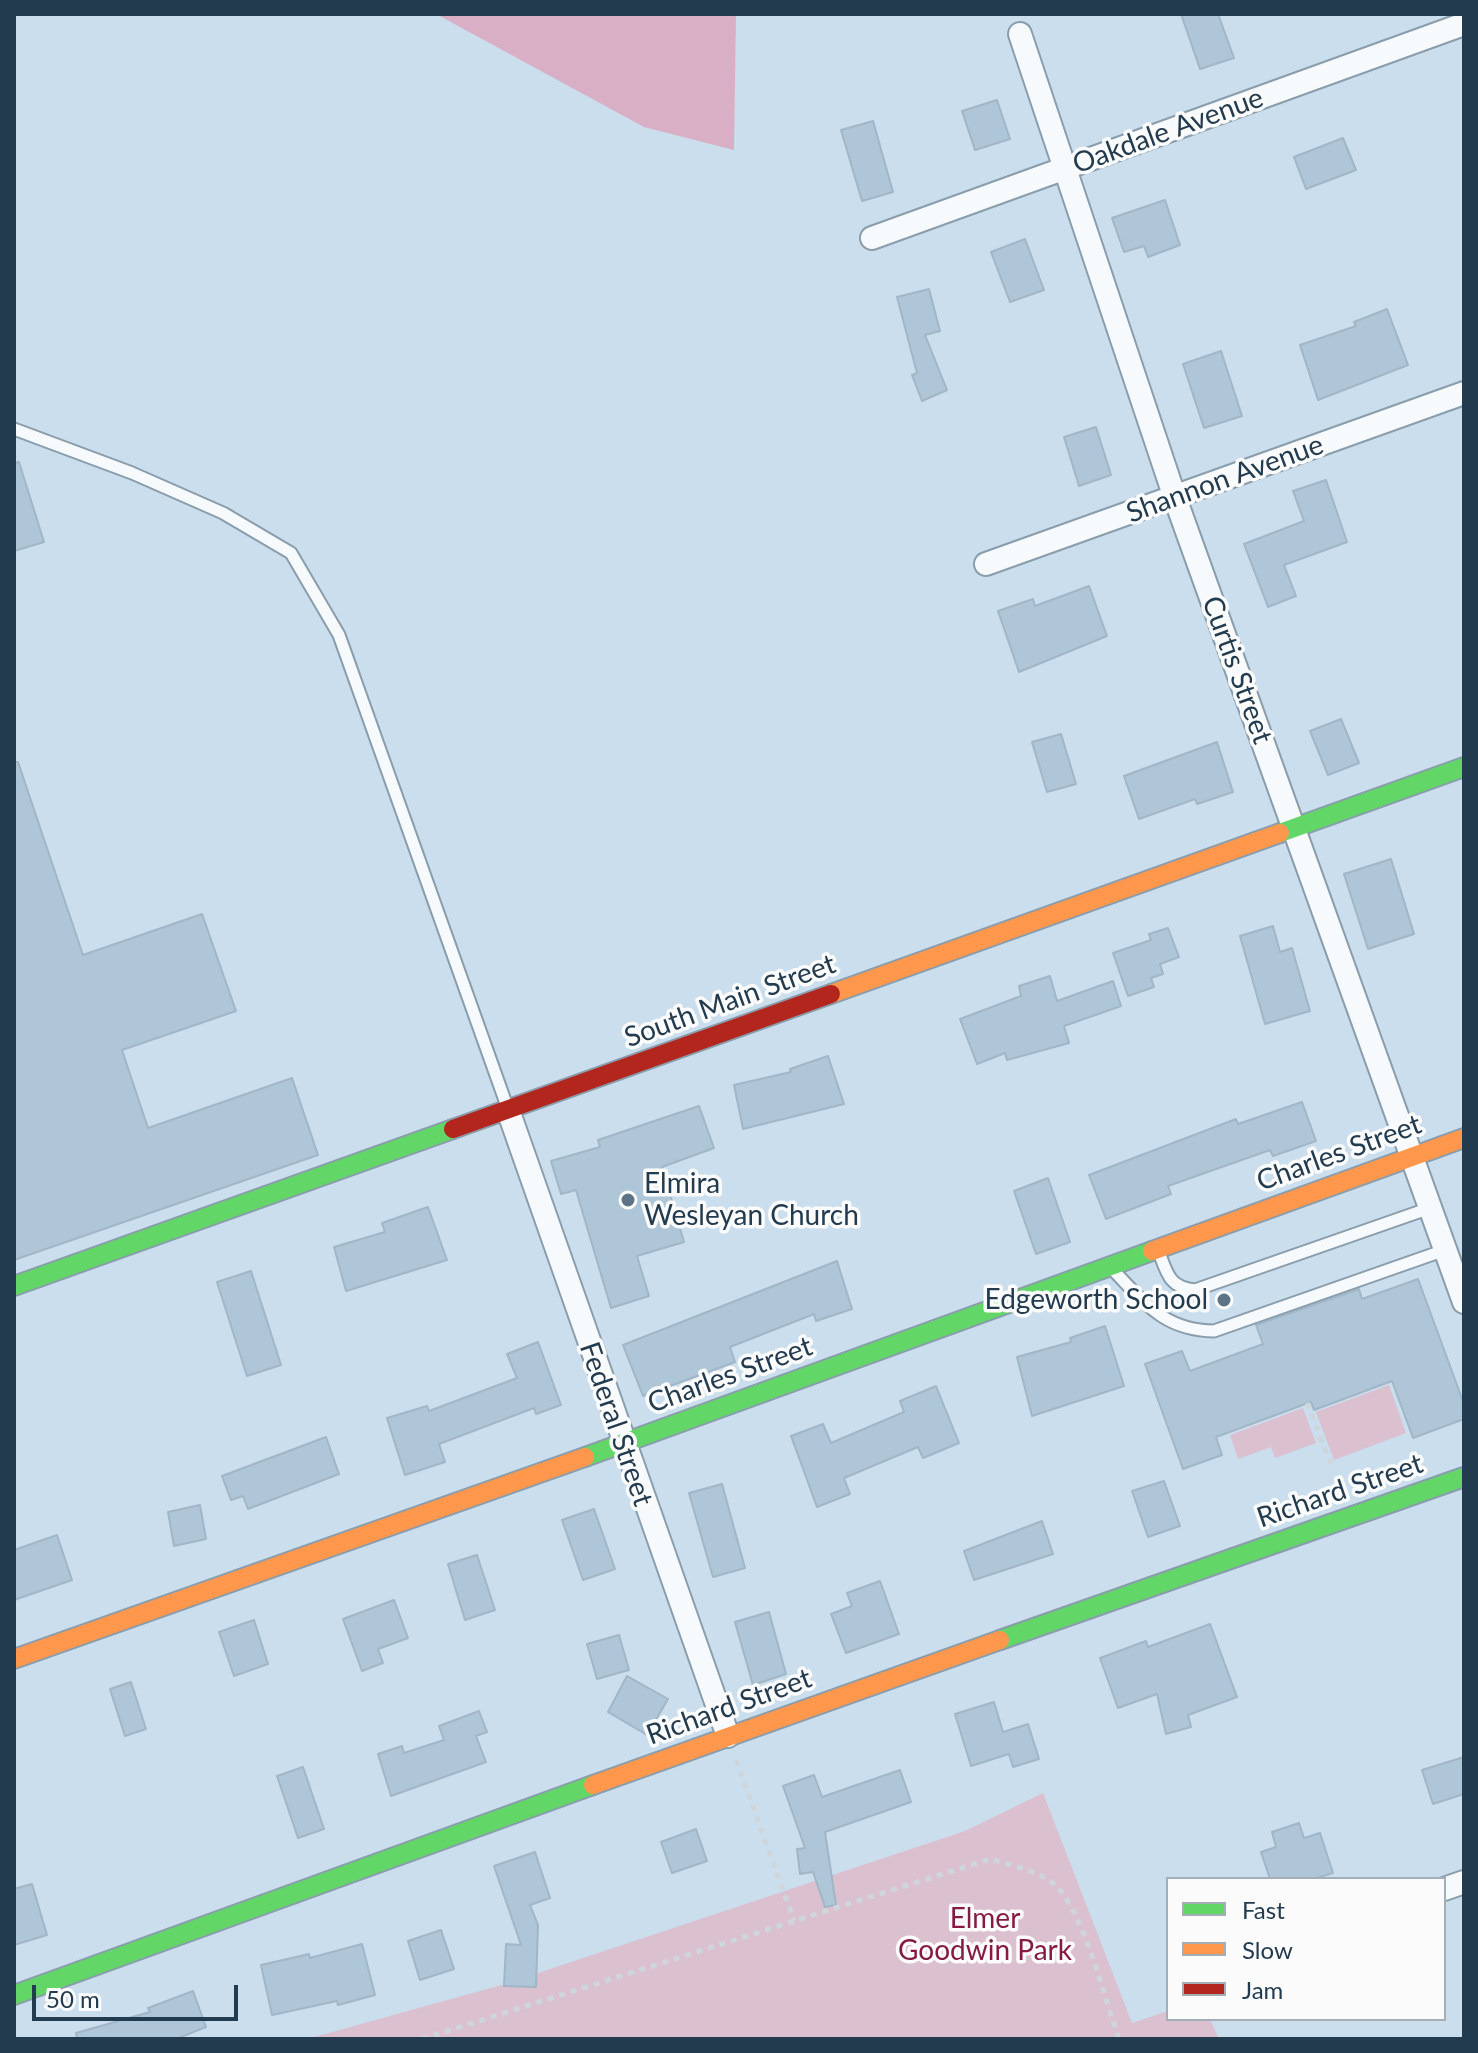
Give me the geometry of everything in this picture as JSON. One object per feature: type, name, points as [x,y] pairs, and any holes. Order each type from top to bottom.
[{"type":"street","name":"Oakdale Avenue","points":[[872,238],[1464,24]]},
{"type":"street","name":"Curtis Street","points":[[1020,34],[1175,498],[1464,1302]]},
{"type":"street","name":"Shannon Avenue","points":[[986,564],[1464,393]]},
{"type":"street","name":"South Main Street","points":[[14,1286],[1464,767]]},
{"type":"street","name":"Federal Street","points":[[508,1110],[728,1736]]},
{"type":"street","name":"Charles Street","points":[[14,1659],[623,1443],[1464,1138]]},
{"type":"street","name":"Richard Street","points":[[14,1995],[728,1736],[1464,1477]]},
{"type":"lane","points":[[14,429],[132,473],[223,513],[291,553],[339,635],[508,1110]]},
{"type":"lane","points":[[1158,1249],[1169,1280],[1180,1289],[1195,1290],[1430,1208]]},
{"type":"lane","points":[[1110,1266],[1150,1308],[1171,1324],[1190,1331],[1214,1331],[1445,1250]]},
{"type":"path","points":[[1307,1403],[1331,1464]]},
{"type":"path","points":[[728,1736],[794,1920]]},
{"type":"path","points":[[422,2039],[990,1859],[1025,1869],[1053,1883],[1072,1905],[1119,2039]]},
{"type":"green space","points":[[1389,1385],[1406,1433],[1334,1460],[1316,1412]]},
{"type":"green space","points":[[1303,1408],[1316,1443],[1275,1458],[1271,1447],[1238,1459],[1230,1435]]},
{"type":"green space","name":"Elmer Goodwin Park","points":[[1043,1793],[1132,2023],[1166,2012],[1166,2021],[1211,2021],[1219,2039],[307,2039],[505,1984],[965,1831]]},
{"type":"shaded area","points":[[436,14],[736,14],[734,150],[644,127]]},
{"type":"building","points":[[1181,14],[1218,14],[1234,58],[1200,69]]},
{"type":"building","points":[[997,100],[1010,139],[975,150],[962,111]]},
{"type":"building","points":[[873,121],[893,192],[862,201],[841,130]]},
{"type":"building","points":[[1343,138],[1356,170],[1306,189],[1294,157]]},
{"type":"building","points":[[1165,200],[1180,245],[1148,257],[1144,246],[1124,252],[1112,218]]},
{"type":"building","points":[[1025,239],[1044,290],[1010,302],[991,252]]},
{"type":"building","points":[[929,289],[940,331],[925,335],[947,390],[922,401],[912,375],[917,373],[897,297]]},
{"type":"building","points":[[1387,309],[1408,365],[1318,400],[1300,345],[1356,326],[1354,322]]},
{"type":"building","points":[[1221,351],[1242,416],[1204,428],[1183,364]]},
{"type":"building","points":[[1096,427],[1111,475],[1079,486],[1064,437]]},
{"type":"building","points":[[19,462],[44,542],[14,551],[14,463]]},
{"type":"building","points":[[1326,480],[1347,542],[1284,565],[1296,596],[1268,607],[1244,544],[1304,521],[1293,491]]},
{"type":"building","points":[[1089,586],[1107,636],[1019,672],[998,611],[1033,599],[1035,606]]},
{"type":"building","points":[[1341,719],[1359,763],[1328,775],[1310,731]]},
{"type":"building","points":[[1061,734],[1076,784],[1047,792],[1032,742]]},
{"type":"building","points":[[1217,742],[1233,792],[1197,804],[1195,799],[1139,819],[1124,776]]},
{"type":"building","points":[[14,762],[18,762],[83,955],[202,914],[236,1011],[122,1050],[148,1128],[292,1078],[318,1155],[14,1260]]},
{"type":"building","points":[[1391,859],[1414,934],[1368,949],[1344,874]]},
{"type":"building","points":[[1273,926],[1280,952],[1292,948],[1310,1011],[1265,1024],[1240,936]]},
{"type":"building","points":[[1168,928],[1179,957],[1160,964],[1163,974],[1151,978],[1154,987],[1128,996],[1113,953],[1151,940],[1149,934]]},
{"type":"building","points":[[1050,976],[1057,1001],[1113,981],[1121,1006],[1064,1026],[1069,1043],[1007,1060],[1005,1053],[977,1064],[960,1019],[1021,996],[1019,986]]},
{"type":"building","points":[[828,1056],[844,1104],[743,1129],[734,1085],[791,1072],[790,1069]]},
{"type":"building","points":[[1302,1102],[1316,1141],[1273,1156],[1270,1150],[1168,1186],[1171,1194],[1106,1219],[1089,1175],[1236,1119],[1238,1124]]},
{"type":"building","points":[[699,1106],[714,1148],[662,1167],[684,1242],[637,1256],[649,1296],[611,1308],[576,1190],[561,1194],[551,1161],[600,1147],[598,1140]]},
{"type":"building","points":[[1048,1178],[1070,1242],[1036,1254],[1014,1191]]},
{"type":"building","points":[[428,1207],[447,1260],[346,1291],[334,1247],[385,1232],[382,1223]]},
{"type":"building","points":[[837,1261],[852,1309],[816,1321],[814,1314],[730,1347],[735,1362],[643,1396],[623,1345]]},
{"type":"building","points":[[251,1271],[281,1365],[247,1376],[217,1282]]},
{"type":"building","points":[[1418,1279],[1464,1404],[1464,1419],[1413,1438],[1392,1381],[1314,1410],[1311,1402],[1216,1437],[1222,1455],[1183,1469],[1145,1364],[1182,1351],[1190,1371],[1263,1344],[1256,1325],[1359,1289],[1362,1299]]},
{"type":"building","points":[[1105,1326],[1124,1386],[1032,1416],[1017,1357],[1071,1342],[1070,1338]]},
{"type":"building","points":[[538,1342],[561,1405],[536,1414],[534,1408],[439,1444],[445,1462],[405,1475],[387,1418],[427,1406],[429,1411],[517,1378],[507,1354]]},
{"type":"building","points":[[936,1386],[959,1443],[923,1458],[918,1447],[844,1478],[850,1494],[817,1507],[791,1436],[823,1424],[831,1443],[904,1412],[900,1401]]},
{"type":"building","points":[[326,1437],[339,1474],[248,1509],[243,1496],[231,1500],[222,1476]]},
{"type":"building","points":[[1164,1481],[1180,1526],[1148,1537],[1132,1491]]},
{"type":"building","points":[[722,1484],[745,1568],[713,1577],[689,1493]]},
{"type":"building","points":[[200,1505],[206,1539],[174,1546],[168,1512]]},
{"type":"building","points":[[594,1509],[615,1569],[583,1580],[562,1520]]},
{"type":"building","points":[[1042,1521],[1053,1554],[974,1580],[964,1551]]},
{"type":"building","points":[[57,1535],[72,1580],[14,1600],[14,1550]]},
{"type":"building","points":[[477,1555],[495,1610],[465,1620],[448,1564]]},
{"type":"building","points":[[880,1581],[899,1634],[846,1653],[831,1614],[852,1606],[847,1593]]},
{"type":"building","points":[[394,1600],[408,1638],[378,1649],[383,1663],[362,1671],[343,1619]]},
{"type":"building","points":[[769,1612],[786,1674],[753,1685],[735,1622]]},
{"type":"building","points":[[254,1620],[268,1664],[234,1676],[219,1632]]},
{"type":"building","points":[[1210,1624],[1237,1697],[1188,1715],[1191,1727],[1166,1734],[1157,1694],[1118,1708],[1100,1658],[1146,1641],[1148,1647]]},
{"type":"building","points":[[619,1635],[629,1670],[597,1679],[587,1644]]},
{"type":"building","points":[[627,1676],[668,1699],[647,1735],[608,1712]]},
{"type":"building","points":[[131,1682],[146,1729],[125,1736],[110,1689]]},
{"type":"building","points":[[994,1702],[1003,1732],[1028,1724],[1039,1759],[1013,1767],[1009,1754],[971,1766],[955,1714]]},
{"type":"building","points":[[479,1711],[487,1732],[476,1736],[486,1762],[391,1796],[378,1754],[402,1746],[404,1753],[444,1740],[439,1726]]},
{"type":"building","points":[[1464,1757],[1464,1794],[1433,1804],[1422,1770]]},
{"type":"building","points":[[303,1767],[324,1829],[298,1838],[277,1776]]},
{"type":"building","points":[[900,1770],[911,1802],[825,1832],[836,1905],[825,1907],[813,1872],[800,1874],[797,1849],[805,1848],[783,1786],[814,1775],[822,1797]]},
{"type":"building","points":[[1299,1823],[1304,1838],[1320,1833],[1333,1873],[1320,1877],[1269,1877],[1261,1852],[1276,1847],[1272,1832]]},
{"type":"building","points":[[696,1829],[707,1861],[672,1873],[661,1842]]},
{"type":"building","points":[[535,1852],[550,1898],[530,1905],[538,1925],[536,1987],[504,1986],[506,1944],[521,1945],[494,1866]]},
{"type":"building","points":[[32,1884],[47,1935],[14,1945],[14,1889]]},
{"type":"building","points":[[441,1930],[454,1969],[420,1980],[408,1941]]},
{"type":"building","points":[[362,1944],[375,1995],[338,2005],[337,2001],[272,2015],[261,1965],[309,1954],[310,1958]]},
{"type":"building","points":[[193,1991],[206,2027],[176,2039],[77,2039],[76,2033],[150,2012],[148,2008]]},
{"type":"traffic: fast","points":[[1280,833],[1464,767]]},
{"type":"traffic: fast","points":[[14,1286],[453,1129]]},
{"type":"traffic: fast","points":[[585,1457],[1152,1251]]},
{"type":"traffic: fast","points":[[1000,1640],[1464,1477]]},
{"type":"traffic: fast","points":[[14,1995],[593,1785]]},
{"type":"traffic: slow","points":[[831,994],[1280,833]]},
{"type":"traffic: slow","points":[[1152,1251],[1464,1138]]},
{"type":"traffic: slow","points":[[14,1659],[585,1457]]},
{"type":"traffic: slow","points":[[593,1785],[1000,1640]]},
{"type":"traffic: jam","points":[[453,1129],[831,994]]},
{"type":"place","name":"Elmira Wesleyan Church","points":[[628,1200]]},
{"type":"place","name":"Edgeworth School","points":[[1224,1300]]}]
